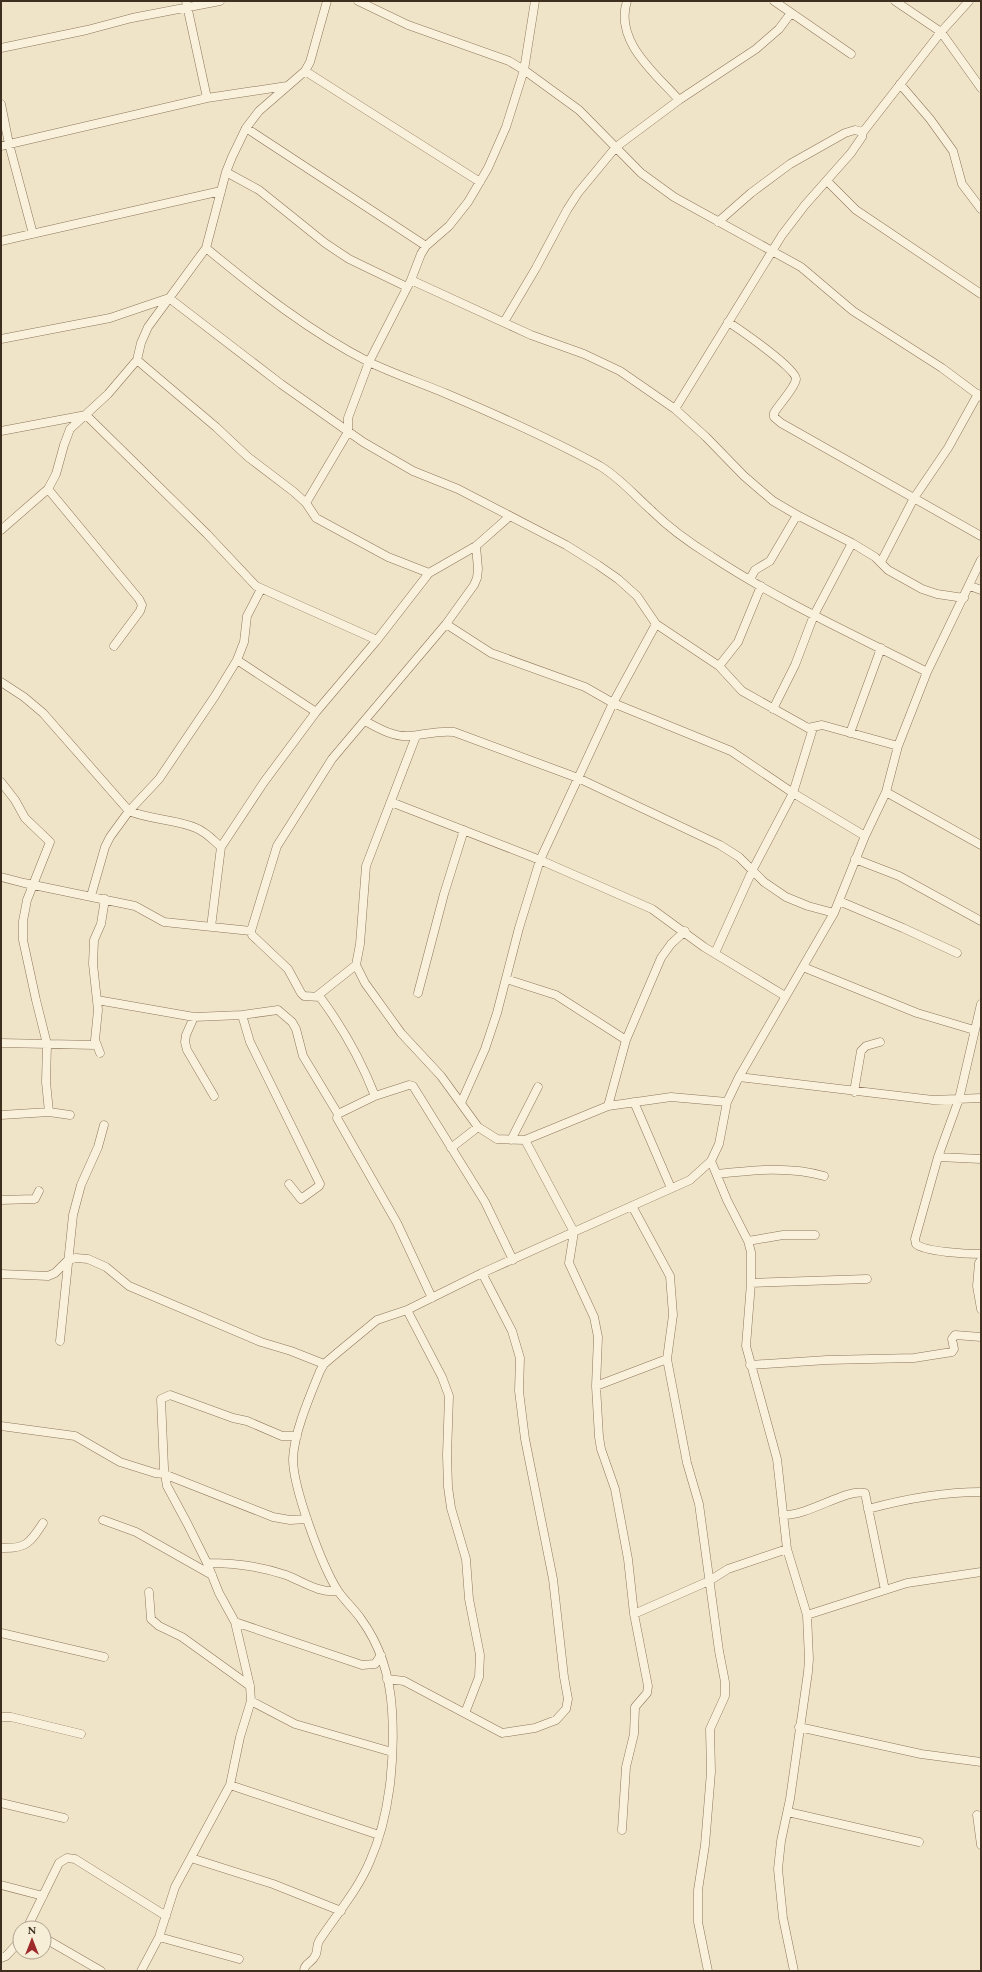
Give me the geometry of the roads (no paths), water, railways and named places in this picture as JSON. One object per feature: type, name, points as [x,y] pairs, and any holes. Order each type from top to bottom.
[{"type":"street","points":[[1,48],[87,30],[186,4],[220,1]]},
{"type":"street","points":[[1,530],[48,489],[56,474],[70,429],[108,394],[137,360],[141,343],[148,327],[206,248],[226,172],[246,128],[259,111],[305,72],[310,62],[327,1]]},
{"type":"street","points":[[358,1],[408,25],[509,61],[524,70],[579,110],[641,173],[668,193],[801,267],[853,311],[942,368],[980,395],[948,448],[914,498],[881,562]]},
{"type":"street","points":[[306,503],[348,432],[348,418],[369,362],[409,284],[421,254],[426,246],[449,226],[468,202],[488,168],[506,127],[524,70],[535,1]]},
{"type":"street","points":[[627,1],[624,18],[628,34],[637,52],[679,100]]},
{"type":"street","points":[[774,1],[851,54]]},
{"type":"street","points":[[895,1],[941,32],[981,88]]},
{"type":"street","points":[[675,409],[772,251],[805,205],[851,153],[862,137],[862,132],[941,32],[969,1]]},
{"type":"street","points":[[186,4],[207,98]]},
{"type":"street","points":[[504,322],[536,268],[567,210],[578,193],[616,147],[679,100],[756,48],[779,30],[792,13]]},
{"type":"street","points":[[305,72],[480,182]]},
{"type":"street","points":[[900,84],[930,119],[952,151],[962,184],[981,209]]},
{"type":"street","points":[[5,145],[207,98],[288,86]]},
{"type":"street","points":[[1,104],[5,145],[33,234]]},
{"type":"street","points":[[246,128],[426,246]]},
{"type":"street","points":[[718,222],[751,193],[790,164],[845,133],[855,130],[862,132]]},
{"type":"street","points":[[226,172],[263,193],[325,243],[349,259],[504,322],[531,335],[600,361],[620,371],[675,409],[706,437],[744,476],[773,501],[852,543],[881,562],[888,570],[922,589],[937,594],[964,598]]},
{"type":"street","points":[[827,181],[856,210],[981,294]]},
{"type":"street","points":[[1,241],[221,192]]},
{"type":"street","points":[[206,248],[292,314],[369,362],[528,430],[602,468],[626,485],[651,511],[682,537],[712,557],[814,615],[927,672]]},
{"type":"street","points":[[1,339],[110,318],[169,298]]},
{"type":"street","points":[[169,298],[281,384],[348,432],[413,471],[458,489],[566,545],[618,579],[637,596],[656,624],[720,666],[742,691],[808,728],[822,725],[898,746]]},
{"type":"street","points":[[728,322],[782,361],[796,375],[794,385],[774,413],[774,417],[781,423],[981,536]]},
{"type":"street","points":[[137,360],[216,426],[248,457],[294,492],[306,503],[316,518],[388,557],[428,573]]},
{"type":"street","points":[[1,431],[86,415]]},
{"type":"street","points":[[86,415],[261,589],[376,640]]},
{"type":"street","points":[[48,489],[139,599],[142,605],[140,611],[114,646]]},
{"type":"street","points":[[750,579],[755,570],[770,561],[797,515]]},
{"type":"street","points":[[212,927],[221,847],[264,782],[316,712],[376,640],[428,573],[476,546],[510,516]]},
{"type":"street","points":[[772,709],[796,665],[814,615],[852,543]]},
{"type":"street","points":[[375,1096],[365,1070],[339,1022],[320,997],[304,996],[301,993],[288,969],[252,935],[251,931],[277,846],[332,760],[446,624],[474,586],[478,578],[476,546]]},
{"type":"street","points":[[304,1971],[304,1966],[315,1957],[318,1943],[341,1911],[370,1861],[379,1835],[392,1778],[392,1710],[381,1655],[361,1619],[338,1591],[307,1519],[294,1464],[297,1436],[312,1392],[324,1364],[377,1320],[407,1310],[482,1274],[690,1180],[711,1161],[718,1144],[727,1102],[739,1077],[840,901],[865,836],[886,792],[898,746],[927,672],[970,586],[981,560]]},
{"type":"street","points":[[720,666],[738,642],[761,586]]},
{"type":"street","points":[[970,586],[981,590]]},
{"type":"street","points":[[91,896],[105,847],[129,811],[159,779],[215,696],[237,660],[244,642],[247,616],[261,589]]},
{"type":"street","points":[[446,624],[491,653],[585,687],[613,703],[731,751],[793,793],[865,836]]},
{"type":"street","points":[[461,1103],[485,1049],[497,1013],[540,860],[613,703],[656,624]]},
{"type":"street","points":[[850,733],[881,648]]},
{"type":"street","points":[[237,660],[316,712]]},
{"type":"street","points":[[1,682],[24,697],[43,713],[129,811],[142,816],[196,828],[207,834],[221,847]]},
{"type":"street","points":[[365,721],[394,734],[416,736],[444,731],[454,732],[578,778],[720,845],[752,869],[764,882],[786,897],[808,906],[834,913]]},
{"type":"street","points":[[714,954],[752,869],[793,793],[813,728]]},
{"type":"street","points":[[416,736],[369,854],[366,866],[360,944],[356,965],[358,972],[377,1001],[401,1033],[441,1076],[478,1128],[497,1139],[525,1140],[608,1106],[671,1097],[727,1102]]},
{"type":"street","points":[[1,782],[15,800],[26,818],[48,838],[50,842],[34,886],[27,900],[23,920],[23,940],[47,1044],[46,1082],[48,1112]]},
{"type":"street","points":[[886,792],[981,845]]},
{"type":"street","points":[[391,802],[540,860],[652,909],[714,954],[785,996]]},
{"type":"street","points":[[418,993],[444,894],[464,830]]},
{"type":"street","points":[[855,860],[899,876],[981,921]]},
{"type":"street","points":[[1,877],[34,886],[91,896],[140,908],[164,922],[251,931]]},
{"type":"street","points":[[100,1054],[96,1045],[97,1000],[93,964],[94,940],[101,924],[105,899]]},
{"type":"street","points":[[840,901],[903,928],[957,954]]},
{"type":"street","points":[[608,1106],[626,1040],[661,958],[671,944],[685,932]]},
{"type":"street","points":[[317,996],[356,965]]},
{"type":"street","points":[[803,967],[917,1013],[977,1025]]},
{"type":"street","points":[[506,979],[556,996],[626,1040]]},
{"type":"street","points":[[97,1000],[194,1017],[242,1015],[278,1010],[292,1022],[296,1029],[303,1056],[338,1114],[337,1118],[397,1223],[432,1298]]},
{"type":"street","points":[[981,1004],[959,1099],[938,1157],[915,1242],[918,1246],[950,1252],[981,1254]]},
{"type":"street","points":[[242,1015],[250,1042],[320,1184],[302,1199],[289,1184]]},
{"type":"street","points":[[194,1017],[185,1042],[187,1050],[214,1096]]},
{"type":"street","points":[[854,1092],[861,1051],[866,1046],[880,1042]]},
{"type":"street","points":[[1,1043],[96,1045]]},
{"type":"street","points":[[739,1077],[854,1092],[944,1101],[981,1098]]},
{"type":"street","points":[[338,1114],[375,1096],[409,1085],[413,1086],[485,1202],[513,1260]]},
{"type":"street","points":[[512,1140],[538,1087]]},
{"type":"street","points":[[634,1102],[671,1188]]},
{"type":"street","points":[[1,1115],[48,1112],[70,1115]]},
{"type":"street","points":[[60,1342],[73,1215],[81,1184],[98,1147],[104,1125]]},
{"type":"street","points":[[451,1148],[478,1128]]},
{"type":"street","points":[[525,1140],[574,1232],[569,1263],[594,1317],[597,1328],[596,1386],[601,1449],[615,1489],[628,1559],[634,1614],[648,1689],[635,1707],[634,1734],[626,1767],[622,1830]]},
{"type":"street","points":[[938,1157],[981,1159]]},
{"type":"street","points":[[711,1161],[727,1200],[748,1242],[751,1252],[751,1283],[746,1346],[777,1459],[787,1549],[807,1615],[809,1659],[788,1812],[781,1841],[778,1869],[783,1918],[794,1971]]},
{"type":"street","points":[[717,1174],[749,1170],[807,1171],[824,1176]]},
{"type":"street","points":[[1,1200],[35,1199],[39,1191]]},
{"type":"street","points":[[632,1206],[670,1276],[673,1315],[667,1359],[688,1463],[698,1500],[725,1694],[710,1729],[711,1772],[698,1890],[698,1922],[708,1971]]},
{"type":"street","points":[[748,1242],[783,1235],[815,1235]]},
{"type":"street","points":[[1,1274],[48,1276],[55,1273],[68,1260],[81,1258],[96,1262],[129,1286],[261,1342],[324,1364]]},
{"type":"street","points":[[981,1260],[979,1262],[977,1281],[981,1308]]},
{"type":"street","points":[[387,1679],[404,1681],[502,1733],[535,1728],[556,1720],[566,1709],[568,1699],[552,1579],[525,1439],[519,1391],[520,1358],[512,1331],[482,1274]]},
{"type":"street","points":[[751,1283],[867,1279]]},
{"type":"street","points":[[407,1310],[442,1377],[449,1396],[447,1455],[448,1487],[451,1508],[466,1559],[469,1599],[480,1655],[479,1676],[465,1713]]},
{"type":"street","points":[[750,1365],[827,1360],[914,1358],[952,1352],[954,1349],[952,1339],[955,1335],[981,1337]]},
{"type":"street","points":[[596,1386],[667,1359]]},
{"type":"street","points":[[141,1971],[159,1937],[175,1888],[230,1785],[240,1737],[251,1701],[250,1686],[235,1622],[219,1593],[207,1564],[167,1486],[164,1474],[161,1398],[165,1396],[179,1397],[233,1418],[247,1420],[287,1438],[297,1436]]},
{"type":"street","points":[[1,1426],[75,1436],[120,1462],[155,1474],[164,1474],[273,1517],[290,1520],[307,1519]]},
{"type":"street","points":[[783,1514],[800,1513],[827,1501],[862,1492],[866,1494],[885,1590]]},
{"type":"street","points":[[868,1510],[921,1497],[954,1492],[981,1492]]},
{"type":"street","points":[[103,1520],[136,1532],[212,1575]]},
{"type":"street","points":[[1,1548],[15,1549],[25,1545],[32,1539],[43,1523]]},
{"type":"street","points":[[634,1614],[709,1581],[728,1569],[787,1549]]},
{"type":"street","points":[[207,1564],[234,1563],[255,1566],[286,1576],[322,1591],[338,1591]]},
{"type":"street","points":[[807,1615],[907,1583],[981,1572]]},
{"type":"street","points":[[149,1592],[151,1619],[159,1626],[182,1637],[250,1686]]},
{"type":"street","points":[[235,1622],[362,1665],[375,1664],[381,1655]]},
{"type":"street","points":[[1,1633],[104,1657]]},
{"type":"street","points":[[251,1701],[295,1724],[392,1752]]},
{"type":"street","points":[[1,1717],[11,1717],[81,1734]]},
{"type":"street","points":[[799,1727],[921,1754],[981,1762]]},
{"type":"street","points":[[230,1785],[379,1835]]},
{"type":"street","points":[[1,1804],[64,1818]]},
{"type":"street","points":[[788,1812],[919,1842]]},
{"type":"street","points":[[978,1815],[981,1845]]},
{"type":"street","points":[[33,1920],[59,1863],[67,1858],[75,1859],[166,1916]]},
{"type":"street","points":[[192,1858],[272,1884],[341,1911]]},
{"type":"street","points":[[1,1885],[43,1896]]},
{"type":"street","points":[[159,1937],[239,1959]]},
{"type":"street","points":[[52,1943],[101,1971]]},
{"type":"street","points":[[1,1958],[6,1956],[12,1950]]}]
